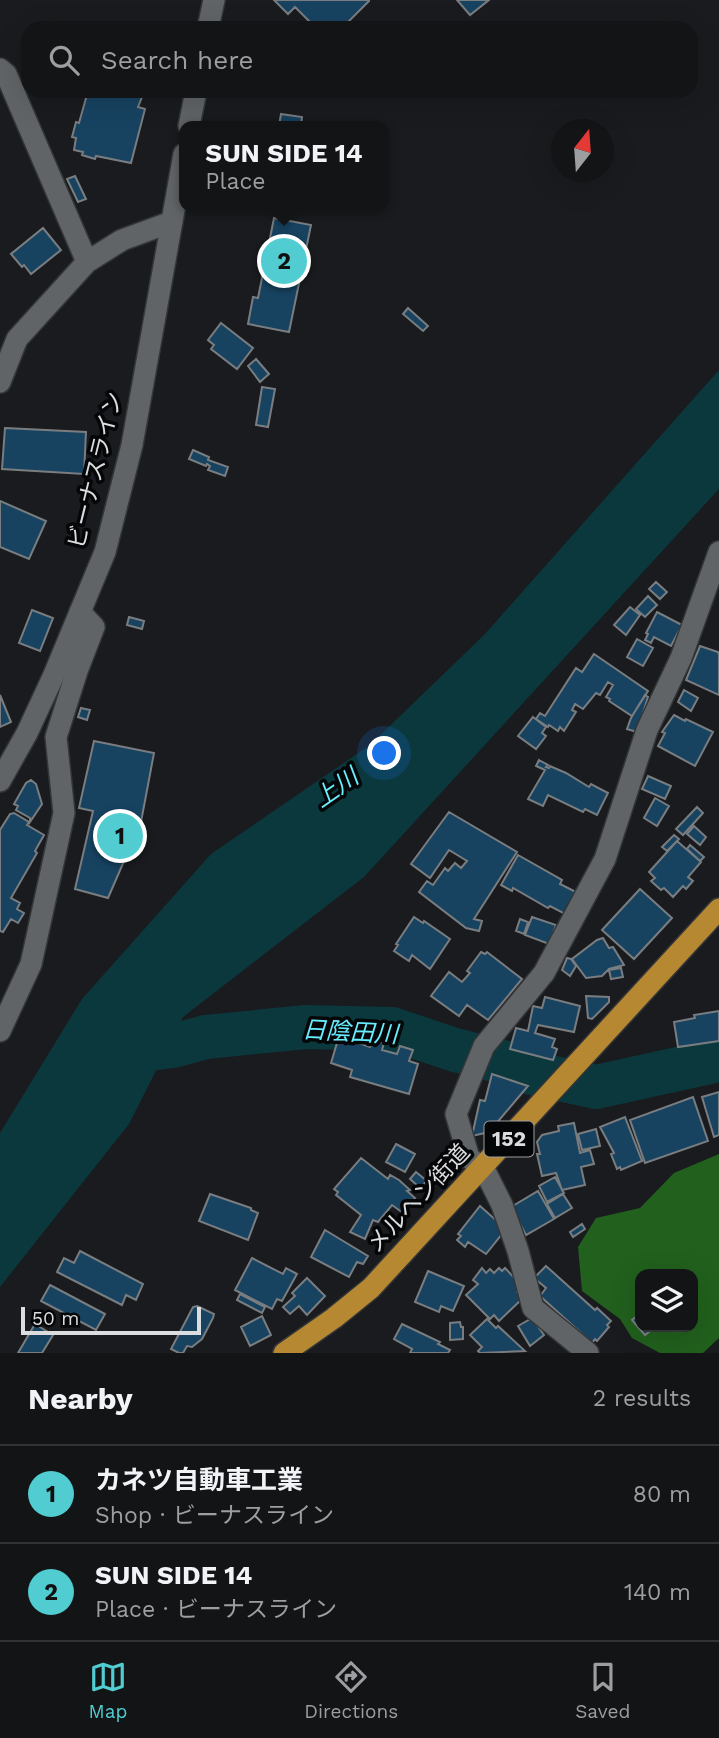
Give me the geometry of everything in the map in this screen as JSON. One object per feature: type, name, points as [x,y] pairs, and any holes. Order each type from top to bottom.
[{"type":"highway","name":"メルヘン街道","points":[[284,1353],[371,1288],[719,909]]},
{"type":"street","points":[[210,21],[214,0]]},
{"type":"street","points":[[0,69],[6,74],[87,262]]},
{"type":"street","points":[[191,121],[195,98]]},
{"type":"street","name":"ビーナスライン","points":[[0,781],[27,733],[105,552],[132,445],[179,180]]},
{"type":"street","points":[[0,382],[17,339],[87,262],[122,240],[171,222]]},
{"type":"street","points":[[588,1353],[533,1308],[502,1205],[483,1167],[468,1158],[456,1114],[484,1046],[544,973],[605,859],[647,730],[681,658],[719,552]]},
{"type":"street","points":[[0,1031],[31,964],[64,813],[56,737],[94,627],[80,612]]},
{"type":"green space","points":[[719,1154],[719,1338],[703,1353],[660,1353],[632,1338],[620,1319],[582,1291],[578,1247],[596,1218],[640,1208],[674,1173]]},
{"type":"water","name":"上川","points":[[719,370],[719,489],[364,877],[183,1017],[129,1124],[0,1287],[0,1133],[82,999],[211,854],[370,745],[484,635]]},
{"type":"building","points":[[274,0],[369,0],[349,21],[309,21],[295,7],[288,14]]},
{"type":"building","points":[[457,0],[489,0],[470,15]]},
{"type":"building","points":[[86,98],[142,98],[138,107],[145,109],[131,163],[96,156],[95,159],[74,150],[76,138],[72,137],[76,122],[79,123]]},
{"type":"building","points":[[281,114],[302,117],[302,121],[280,121]]},
{"type":"building","points":[[75,176],[86,199],[78,202],[67,179]]},
{"type":"building","points":[[274,218],[311,225],[289,332],[248,324],[253,297],[258,298]]},
{"type":"building","points":[[43,228],[61,250],[31,274],[11,254]]},
{"type":"building","points":[[408,308],[428,326],[423,331],[403,314]]},
{"type":"building","points":[[221,323],[253,348],[237,369],[211,349],[214,345],[208,340]]},
{"type":"building","points":[[256,359],[269,374],[260,382],[248,366]]},
{"type":"building","points":[[262,387],[275,389],[268,427],[256,425]]},
{"type":"building","points":[[5,428],[86,432],[84,474],[2,469]]},
{"type":"building","points":[[193,450],[209,457],[208,460],[228,467],[225,476],[208,470],[210,466],[207,464],[206,466],[189,459]]},
{"type":"building","points":[[0,501],[46,521],[29,559],[0,547]]},
{"type":"building","points":[[656,582],[667,592],[660,599],[649,589]]},
{"type":"building","points":[[648,596],[657,605],[645,617],[636,609]]},
{"type":"building","points":[[630,607],[640,615],[626,635],[614,625]]},
{"type":"building","points":[[32,610],[53,618],[40,651],[19,643]]},
{"type":"building","points":[[657,612],[682,625],[671,646],[654,637],[651,643],[645,640]]},
{"type":"building","points":[[129,617],[144,621],[142,629],[127,625]]},
{"type":"building","points":[[637,639],[653,648],[643,666],[627,657]]},
{"type":"building","points":[[700,646],[718,652],[719,695],[686,680]]},
{"type":"building","points":[[594,654],[648,691],[632,716],[606,697],[613,685],[608,682],[600,695],[596,693],[583,709],[575,704],[572,710],[576,712],[564,731],[560,727],[558,731],[549,725],[548,727],[536,719],[540,713],[545,716],[576,668],[582,672]]},
{"type":"building","points":[[684,690],[698,698],[691,711],[678,702]]},
{"type":"building","points":[[0,695],[11,722],[0,727]]},
{"type":"building","points":[[645,695],[648,697],[637,732],[627,729],[631,718]]},
{"type":"building","points":[[81,708],[90,710],[87,720],[78,717]]},
{"type":"building","points":[[674,715],[713,732],[695,766],[658,746],[665,733],[662,732]]},
{"type":"building","points":[[533,717],[546,727],[542,733],[546,736],[536,749],[518,736]]},
{"type":"building","points":[[94,741],[154,753],[141,822],[108,898],[75,889],[93,811],[79,808]]},
{"type":"building","points":[[539,760],[548,765],[546,767],[550,766],[589,787],[591,784],[608,793],[597,815],[585,809],[583,812],[548,795],[543,806],[528,799],[545,770],[536,766]]},
{"type":"building","points":[[648,776],[671,786],[665,799],[642,789]]},
{"type":"building","points":[[31,780],[36,784],[42,804],[30,822],[30,818],[16,810],[18,806],[14,804],[26,783]]},
{"type":"building","points":[[655,798],[669,806],[657,826],[644,818]]},
{"type":"building","points":[[697,807],[703,813],[683,835],[676,829]]},
{"type":"building","points":[[449,812],[517,852],[474,919],[482,921],[479,931],[466,928],[419,892],[427,881],[433,885],[445,868],[448,871],[455,863],[461,868],[467,861],[449,850],[430,878],[411,864]]},
{"type":"building","points":[[14,813],[44,835],[35,851],[37,853],[11,898],[20,903],[17,909],[24,913],[18,923],[11,919],[3,932],[0,931],[0,830],[10,814]]},
{"type":"building","points":[[694,826],[706,837],[700,845],[687,834]]},
{"type":"building","points":[[674,835],[679,839],[667,851],[662,847]]},
{"type":"building","points":[[677,841],[701,862],[688,877],[693,881],[686,889],[683,886],[673,897],[651,881],[655,878],[649,872]]},
{"type":"building","points":[[690,845],[704,857],[700,861],[687,849]]},
{"type":"building","points":[[518,855],[562,880],[560,884],[576,892],[565,914],[550,906],[548,908],[513,888],[512,891],[501,885]]},
{"type":"building","points":[[640,889],[672,918],[634,959],[602,930]]},
{"type":"building","points":[[414,917],[450,939],[430,969],[412,955],[409,961],[394,951]]},
{"type":"building","points":[[532,917],[556,925],[549,944],[525,935]]},
{"type":"building","points":[[520,919],[528,922],[524,934],[516,931]]},
{"type":"building","points":[[603,938],[609,948],[613,947],[624,965],[609,969],[602,976],[586,978],[572,959]]},
{"type":"building","points":[[481,952],[487,952],[522,979],[488,1020],[467,1005],[459,1016],[431,996],[449,972],[462,982]]},
{"type":"building","points":[[567,958],[576,966],[570,976],[562,970]]},
{"type":"building","points":[[621,968],[623,977],[611,979],[609,970]]},
{"type":"building","points":[[586,996],[609,997],[609,1002],[592,1019],[588,1018]]},
{"type":"building","points":[[545,997],[580,1006],[574,1032],[538,1025],[535,1033],[555,1039],[552,1047],[557,1049],[553,1060],[510,1049],[516,1028],[528,1031],[533,1006],[542,1008]]},
{"type":"building","points":[[719,1011],[719,1041],[678,1047],[674,1022]]},
{"type":"building","points":[[339,1036],[370,1047],[373,1040],[384,1043],[382,1050],[397,1054],[400,1046],[413,1050],[409,1061],[418,1064],[409,1094],[350,1077],[352,1070],[331,1063]]},
{"type":"building","points":[[492,1074],[528,1086],[489,1132],[472,1136],[480,1100],[485,1101]]},
{"type":"building","points":[[719,1092],[719,1135],[714,1137],[702,1097]]},
{"type":"building","points":[[693,1097],[708,1141],[645,1163],[630,1120]]},
{"type":"building","points":[[625,1117],[642,1161],[621,1170],[620,1167],[617,1169],[611,1154],[614,1153],[600,1127]]},
{"type":"building","points":[[574,1123],[580,1153],[590,1150],[594,1164],[581,1167],[585,1185],[562,1190],[556,1173],[542,1176],[537,1142],[542,1135],[559,1131],[558,1126]]},
{"type":"building","points":[[596,1129],[600,1146],[582,1150],[578,1134]]},
{"type":"building","points":[[396,1144],[415,1154],[405,1172],[386,1162]]},
{"type":"building","points":[[361,1158],[388,1179],[390,1175],[399,1180],[415,1198],[403,1213],[392,1205],[378,1222],[373,1220],[365,1239],[350,1232],[361,1215],[336,1195],[338,1192],[334,1189]]},
{"type":"building","points":[[416,1172],[427,1181],[420,1188],[410,1179]]},
{"type":"building","points":[[555,1177],[564,1193],[547,1202],[539,1186]]},
{"type":"building","points":[[538,1191],[554,1219],[526,1235],[511,1207]]},
{"type":"building","points":[[210,1194],[258,1213],[248,1240],[199,1221]]},
{"type":"building","points":[[563,1194],[572,1208],[555,1218],[547,1204]]},
{"type":"building","points":[[480,1206],[506,1229],[486,1254],[468,1242],[465,1247],[457,1240],[461,1236],[458,1234]]},
{"type":"building","points":[[582,1224],[585,1229],[573,1237],[570,1232]]},
{"type":"building","points":[[325,1230],[368,1256],[363,1264],[357,1262],[349,1277],[311,1257]]},
{"type":"building","points":[[80,1251],[143,1284],[136,1300],[126,1295],[122,1305],[57,1272],[64,1258],[74,1263]]},
{"type":"building","points":[[252,1258],[283,1274],[286,1268],[297,1274],[282,1301],[277,1299],[272,1309],[235,1290]]},
{"type":"building","points":[[546,1266],[611,1321],[597,1341],[595,1339],[592,1343],[540,1296],[546,1288],[534,1278]]},
{"type":"building","points":[[482,1268],[486,1273],[490,1269],[494,1273],[499,1268],[502,1271],[505,1268],[522,1286],[517,1292],[523,1298],[499,1321],[494,1315],[490,1319],[466,1295],[478,1284],[473,1280]]},
{"type":"building","points":[[428,1271],[464,1286],[453,1311],[441,1306],[439,1312],[415,1302]]},
{"type":"building","points":[[307,1278],[325,1296],[307,1315],[299,1306],[290,1314],[283,1307],[295,1296],[292,1293]]},
{"type":"building","points":[[50,1285],[105,1314],[96,1330],[41,1301]]},
{"type":"building","points":[[240,1294],[265,1307],[262,1313],[237,1300]]},
{"type":"building","points":[[197,1306],[214,1314],[213,1318],[202,1339],[179,1353],[171,1349],[193,1307]]},
{"type":"building","points":[[262,1316],[271,1335],[250,1346],[241,1327]]},
{"type":"building","points":[[532,1318],[544,1335],[530,1346],[518,1326]]},
{"type":"building","points":[[487,1319],[525,1351],[480,1353],[478,1351],[482,1347],[470,1335]]},
{"type":"building","points":[[460,1322],[463,1339],[450,1340],[450,1323]]},
{"type":"building","points":[[35,1324],[53,1335],[42,1353],[18,1353]]},
{"type":"building","points":[[402,1324],[440,1342],[438,1344],[450,1350],[448,1353],[410,1353],[412,1349],[394,1339]]},
{"type":"waterway","name":"日陰田川","points":[[110,1054],[173,1046],[206,1037],[306,1027],[392,1029],[455,1050],[506,1063],[527,1072],[596,1087],[719,1060]]},
{"type":"place","name":"SUN SIDE 14","points":[[284,261]]},
{"type":"place","name":"カネツ自動車工業","points":[[120,836]]}]
